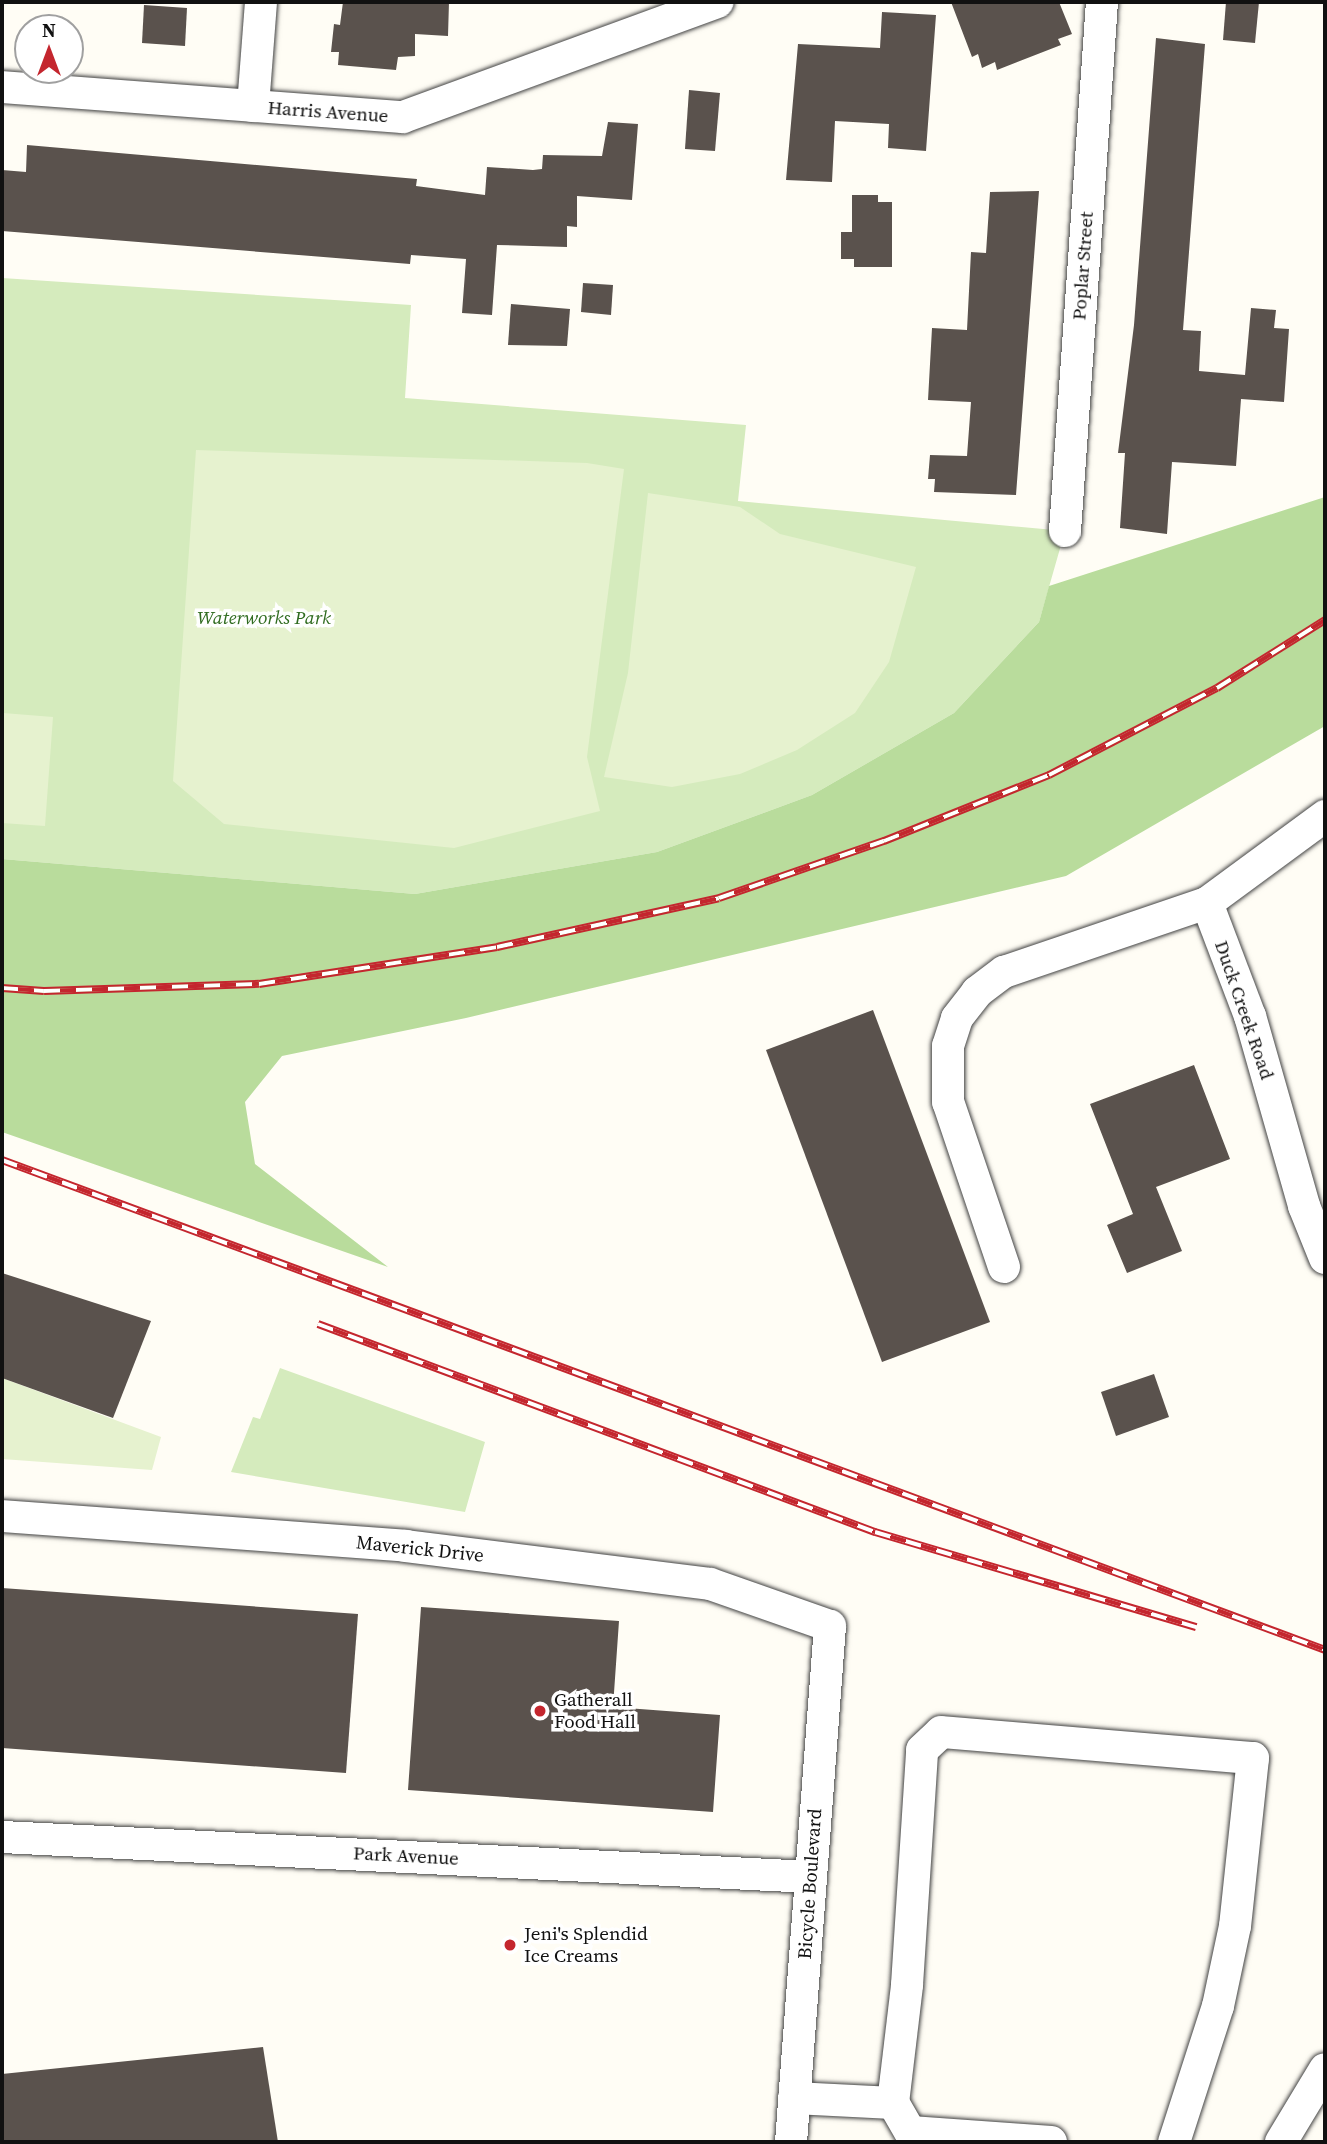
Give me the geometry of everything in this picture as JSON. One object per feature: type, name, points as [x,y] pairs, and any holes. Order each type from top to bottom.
[{"type":"street","points":[[253,106],[261,2]]},
{"type":"street","name":"Harris Avenue","points":[[2,87],[403,117],[718,2]]},
{"type":"street","name":"Poplar Street","points":[[1065,531],[1102,2]]},
{"type":"street","points":[[1004,1268],[948,1102],[948,1046],[957,1017],[977,992],[1004,972],[1207,903],[1325,816]]},
{"type":"street","name":"Duck Creek Road","points":[[1207,903],[1250,1016],[1304,1206],[1325,1258]]},
{"type":"street","name":"Maverick Drive","points":[[2,1516],[406,1546],[710,1584],[830,1626]]},
{"type":"street","name":"Bicycle Boulevard","points":[[791,2142],[830,1626]]},
{"type":"street","points":[[1051,2142],[910,2132],[893,2103],[907,1985],[922,1750],[941,1732],[1253,1758],[1235,1926],[1218,2006],[1174,2142]]},
{"type":"street","name":"Park Avenue","points":[[2,1837],[810,1877]]},
{"type":"street","points":[[1281,2142],[1325,2069]]},
{"type":"street","points":[[794,2098],[893,2103]]},
{"type":"green space","name":"Waterworks Park","points":[[2,278],[411,305],[405,398],[746,425],[738,501],[1065,531],[1039,622],[954,713],[812,795],[657,852],[415,894],[2,859]]},
{"type":"green space","points":[[196,450],[587,463],[624,469],[587,757],[600,811],[454,848],[224,824],[173,781]]},
{"type":"green space","points":[[648,493],[740,507],[780,534],[916,567],[889,662],[855,713],[797,750],[740,774],[672,787],[604,777],[628,673]]},
{"type":"green space","points":[[1325,497],[1325,726],[1066,876],[466,1018],[282,1056],[245,1102],[255,1164],[388,1267],[2,1132],[2,859],[415,894],[657,852],[812,795],[954,713],[1039,622],[1049,586]]},
{"type":"green space","points":[[3,713],[53,717],[45,826],[2,823]]},
{"type":"green space","points":[[280,1368],[485,1442],[465,1512],[231,1472],[253,1417],[260,1419]]},
{"type":"green space","points":[[2,1378],[161,1437],[152,1470],[2,1459]]},
{"type":"building","points":[[343,2],[449,2],[448,36],[415,34],[415,56],[398,57],[396,70],[338,65],[339,52],[331,52],[334,24],[340,25]]},
{"type":"building","points":[[951,2],[1059,2],[1072,34],[1058,39],[1061,45],[997,70],[995,62],[982,68],[978,54],[972,57]]},
{"type":"building","points":[[1226,2],[1259,2],[1255,43],[1223,40]]},
{"type":"building","points":[[144,5],[187,8],[185,46],[142,43]]},
{"type":"building","points":[[882,12],[936,15],[926,151],[888,148],[889,124],[835,121],[832,182],[786,180],[798,44],[880,48]]},
{"type":"building","points":[[1156,38],[1205,44],[1183,330],[1201,331],[1199,371],[1245,375],[1251,308],[1276,310],[1274,328],[1289,329],[1284,402],[1241,399],[1236,466],[1172,462],[1167,534],[1120,528],[1125,453],[1118,453],[1134,325]]},
{"type":"building","points":[[689,90],[720,93],[715,151],[685,149]]},
{"type":"building","points":[[608,122],[638,124],[632,200],[577,196],[577,227],[567,226],[567,247],[497,245],[492,315],[462,313],[466,259],[411,255],[410,264],[2,231],[2,170],[26,172],[27,145],[417,179],[416,186],[485,195],[487,167],[533,170],[542,169],[543,155],[602,156]]},
{"type":"building","points":[[1039,191],[1016,495],[934,492],[935,479],[928,479],[930,455],[967,456],[971,402],[928,400],[932,328],[967,330],[971,252],[986,253],[990,192]]},
{"type":"building","points":[[852,195],[878,195],[878,202],[892,202],[892,267],[854,267],[854,259],[841,259],[841,232],[852,232]]},
{"type":"building","points":[[583,283],[613,285],[611,315],[581,312]]},
{"type":"building","points":[[511,304],[570,309],[567,346],[508,345]]},
{"type":"building","points":[[873,1010],[990,1322],[882,1362],[766,1050]]},
{"type":"building","points":[[1194,1065],[1230,1159],[1156,1187],[1182,1251],[1127,1273],[1107,1225],[1133,1214],[1090,1104]]},
{"type":"building","points":[[2,1273],[151,1321],[113,1418],[2,1378]]},
{"type":"building","points":[[1154,1374],[1169,1417],[1116,1436],[1101,1392]]},
{"type":"building","points":[[2,1588],[358,1614],[346,1773],[2,1748]]},
{"type":"building","name":"Gatherall Food Hall","points":[[421,1607],[619,1621],[613,1707],[720,1715],[713,1812],[408,1790]]},
{"type":"building","points":[[263,2047],[278,2142],[2,2142],[2,2074]]},
{"type":"railway","points":[[2,988],[44,991],[259,984],[497,947],[719,898],[884,841],[1049,775],[1217,688],[1325,620]]},
{"type":"railway","points":[[2,1160],[1325,1650]]},
{"type":"railway","points":[[318,1324],[875,1532],[1196,1627]]},
{"type":"place","name":"Gatherall Food Hall","points":[[540,1711]]},
{"type":"place","name":"Jeni's Splendid Ice Creams","points":[[510,1945]]}]
